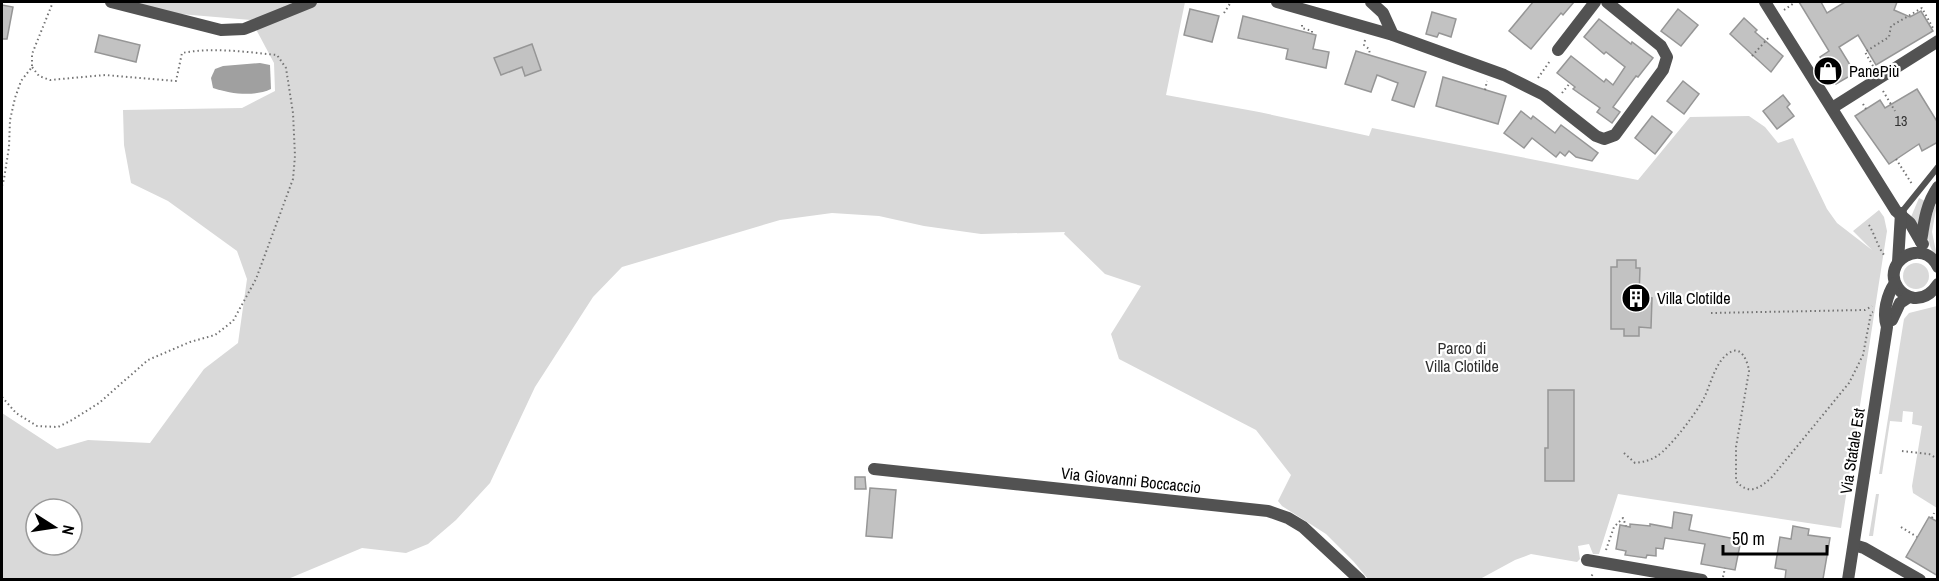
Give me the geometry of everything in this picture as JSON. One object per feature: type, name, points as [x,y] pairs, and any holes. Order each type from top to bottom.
[{"type":"street","points":[[111,2],[220,30],[244,29],[311,2]]},
{"type":"street","points":[[1277,2],[1393,35],[1504,75],[1538,92],[1596,136],[1604,139],[1615,135],[1663,70],[1667,57],[1660,46],[1607,2]]},
{"type":"street","points":[[1371,2],[1383,13],[1393,35]]},
{"type":"street","points":[[1558,50],[1595,2]]},
{"type":"street","points":[[1765,2],[1896,211],[1901,213],[1938,267]]},
{"type":"street","points":[[1832,108],[1938,41]]},
{"type":"street","points":[[1921,242],[1930,198],[1938,187]]},
{"type":"street","name":"Via Statale Est","points":[[1890,323],[1884,318],[1891,289],[1895,283],[1893,261],[1901,213]]},
{"type":"street","points":[[1893,261],[1909,254],[1923,253],[1929,256]]},
{"type":"street","points":[[1895,283],[1900,292],[1909,297],[1927,296],[1936,289]]},
{"type":"street","name":"Via Statale Est","points":[[1848,579],[1890,323],[1900,303],[1909,297]]},
{"type":"street","name":"Via Giovanni Boccaccio","points":[[874,469],[1268,511],[1288,518],[1303,527],[1360,579]]},
{"type":"street","points":[[1854,545],[1864,548],[1920,579]]},
{"type":"street","points":[[1587,560],[1702,579]]},
{"type":"lane","points":[[1901,213],[1938,167]]},
{"type":"path","points":[[2,397],[16,413],[37,426],[58,426],[99,403],[148,360],[190,342],[215,335],[233,321],[256,279],[293,179],[295,156],[293,112],[286,68],[277,55],[236,51],[182,53],[176,81],[105,75],[51,80],[39,76],[32,67],[32,54],[53,2]]},
{"type":"path","points":[[1224,13],[1231,2]]},
{"type":"path","points":[[1782,11],[1794,3]]},
{"type":"path","points":[[1874,69],[1865,52],[1889,37],[1891,26],[1922,8],[1937,35]]},
{"type":"path","points":[[1301,28],[1312,31],[1312,34]]},
{"type":"path","points":[[1752,56],[1774,31]]},
{"type":"path","points":[[1366,36],[1364,45],[1369,49],[1370,55]]},
{"type":"path","points":[[1536,80],[1558,50]]},
{"type":"path","points":[[2,186],[15,98],[21,81],[32,67]]},
{"type":"path","points":[[1485,90],[1488,80]]},
{"type":"path","points":[[1559,97],[1570,83]]},
{"type":"path","points":[[1882,88],[1895,111]]},
{"type":"path","points":[[1862,101],[1866,109]]},
{"type":"path","points":[[1896,159],[1914,186]]},
{"type":"path","points":[[1869,225],[1880,250],[1893,261]]},
{"type":"path","points":[[1711,313],[1865,310]]},
{"type":"path","points":[[1624,453],[1635,463],[1646,462],[1659,455],[1703,401],[1722,361],[1734,351],[1742,353],[1747,359],[1749,371],[1736,447],[1736,481],[1749,490],[1759,489],[1772,477],[1849,383],[1860,363],[1871,313],[1876,310]]},
{"type":"path","points":[[1902,451],[1929,454],[1938,459]]},
{"type":"path","points":[[1932,518],[1934,513]]},
{"type":"path","points":[[1604,555],[1614,526],[1623,518],[1626,526]]},
{"type":"path","points":[[1900,527],[1917,537]]},
{"type":"path","points":[[1723,577],[1725,568]]},
{"type":"green space","name":"Parco di Villa Clotilde","points":[[126,2],[1185,2],[1166,95],[1369,136],[1372,128],[1638,180],[1690,117],[1749,116],[1765,127],[1778,143],[1793,138],[1827,209],[1837,223],[1872,250],[1853,231],[1879,210],[1884,217],[1887,231],[1841,528],[1618,494],[1599,554],[1593,554],[1589,544],[1578,546],[1580,559],[1577,562],[1531,554],[1480,579],[1368,579],[1326,534],[1282,506],[1278,501],[1291,475],[1256,430],[1119,359],[1111,334],[1141,286],[1105,274],[1064,234],[1065,232],[981,234],[924,226],[879,216],[832,213],[780,220],[622,267],[593,297],[535,387],[490,483],[456,520],[428,544],[406,553],[362,548],[288,579],[2,579],[2,413],[57,449],[88,440],[150,443],[204,369],[238,343],[247,279],[237,251],[168,201],[131,183],[124,145],[123,110],[242,108],[275,91],[274,63],[251,20],[180,14]]},
{"type":"green space","points":[[1919,198],[1925,201],[1918,228],[1911,217]]},
{"type":"green space","points":[[1936,204],[1932,232],[1937,256],[1928,238],[1929,224]]},
{"type":"green space","points":[[1916,263],[1925,267],[1929,276],[1925,285],[1916,289],[1907,285],[1903,276],[1907,267]]},
{"type":"green space","points":[[1938,306],[1937,508],[1913,493],[1912,486],[1922,426],[1912,424],[1913,412],[1903,411],[1902,422],[1890,421],[1882,474],[1879,474],[1904,319],[1909,313]]},
{"type":"green space","points":[[1876,494],[1879,494],[1873,536],[1869,536]]},
{"type":"shaded area","points":[[260,63],[270,65],[271,89],[242,94],[213,88],[211,78],[215,69],[223,66]]},
{"type":"building","points":[[1533,2],[1574,2],[1563,15],[1561,13],[1531,49],[1509,31]]},
{"type":"building","points":[[1799,2],[1821,2],[1827,13],[1845,2],[1897,2],[1894,10],[1910,17],[1921,11],[1933,31],[1876,65],[1858,35],[1839,47],[1855,73],[1836,84],[1820,57],[1829,51]]},
{"type":"building","points":[[2,5],[13,7],[7,39],[2,39]]},
{"type":"building","points":[[1190,9],[1219,16],[1212,42],[1184,35]]},
{"type":"building","points":[[1678,9],[1698,25],[1681,46],[1661,31]]},
{"type":"building","points":[[1432,12],[1456,19],[1451,37],[1439,33],[1437,37],[1426,34]]},
{"type":"building","points":[[1243,16],[1316,35],[1313,49],[1329,52],[1326,68],[1286,59],[1288,49],[1238,38]]},
{"type":"building","points":[[1744,18],[1757,30],[1755,32],[1783,56],[1771,72],[1730,34]]},
{"type":"building","points":[[1599,19],[1653,58],[1613,107],[1620,112],[1612,123],[1597,112],[1600,108],[1573,89],[1575,87],[1557,73],[1571,56],[1604,82],[1606,79],[1613,85],[1625,67],[1606,52],[1604,54],[1584,37]]},
{"type":"building","points":[[99,35],[140,45],[136,62],[95,52]]},
{"type":"building","points":[[532,44],[541,70],[525,76],[522,67],[501,75],[494,58]]},
{"type":"building","points":[[1356,51],[1426,72],[1414,107],[1392,100],[1398,83],[1377,75],[1371,92],[1345,84]]},
{"type":"building","points":[[1443,77],[1506,96],[1498,124],[1436,106]]},
{"type":"building","points":[[1683,81],[1699,94],[1684,114],[1667,101]]},
{"type":"building","points":[[1917,89],[1938,123],[1938,142],[1922,151],[1919,144],[1889,164],[1855,116],[1880,100],[1885,108]]},
{"type":"building","points":[[1783,95],[1790,104],[1787,107],[1794,116],[1777,129],[1763,111]]},
{"type":"building","points":[[1521,111],[1531,119],[1533,116],[1555,133],[1561,125],[1598,153],[1592,161],[1576,157],[1569,151],[1565,156],[1560,152],[1556,157],[1532,138],[1524,148],[1504,133]]},
{"type":"building","points":[[1652,116],[1672,132],[1655,154],[1635,138]]},
{"type":"building","name":"Villa Clotilde","points":[[1617,260],[1636,260],[1636,268],[1640,268],[1639,297],[1652,298],[1651,328],[1639,327],[1639,336],[1624,336],[1624,329],[1611,329],[1611,267],[1617,267]]},
{"type":"building","points":[[1548,390],[1574,390],[1574,481],[1545,481],[1545,448],[1548,448]]},
{"type":"building","points":[[855,477],[865,477],[866,489],[855,489]]},
{"type":"building","points":[[870,488],[896,490],[892,538],[866,536]]},
{"type":"building","points":[[1674,512],[1692,515],[1689,530],[1741,540],[1735,570],[1701,564],[1705,544],[1665,538],[1663,549],[1656,548],[1656,556],[1647,555],[1646,558],[1625,555],[1626,551],[1616,549],[1620,525],[1630,527],[1630,524],[1650,526],[1650,524],[1672,528]]},
{"type":"building","points":[[1929,517],[1938,522],[1938,576],[1906,557]]},
{"type":"building","points":[[1793,526],[1809,529],[1808,535],[1830,538],[1823,579],[1785,579],[1786,570],[1775,568],[1780,537],[1791,539]]},
{"type":"place","name":"PanePiù","points":[[1828,71]]},
{"type":"place","name":"Villa Clotilde","points":[[1636,298]]}]
